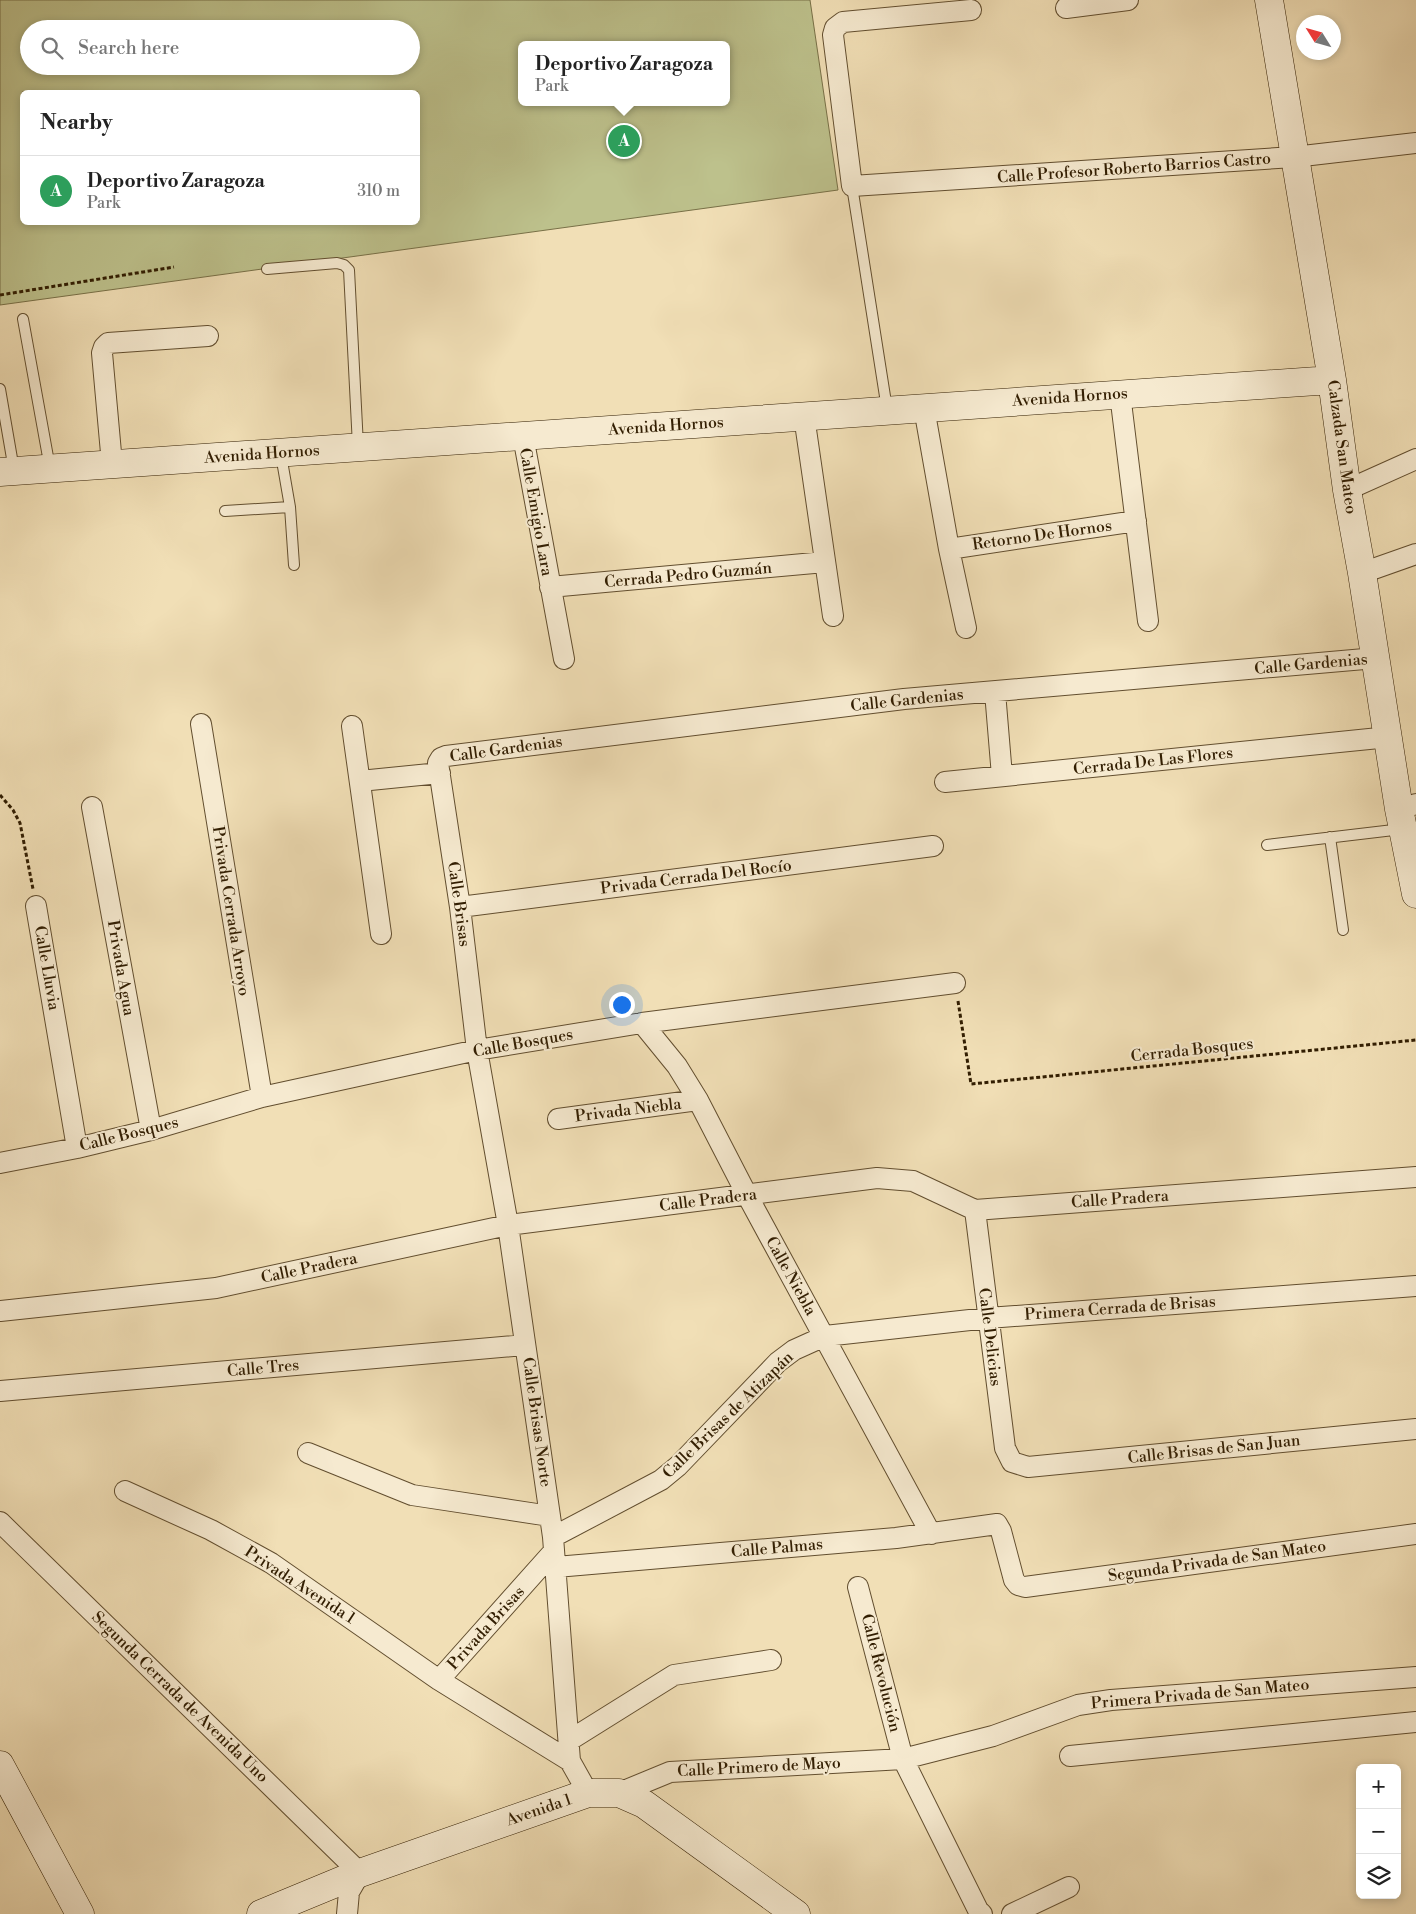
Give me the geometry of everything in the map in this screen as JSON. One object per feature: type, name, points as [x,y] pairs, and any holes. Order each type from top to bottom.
[{"type":"street","points":[[1066,8],[1128,0]]},
{"type":"street","name":"Calzada San Mateo","points":[[1270,0],[1294,157],[1332,380],[1347,490],[1389,737],[1406,814],[1416,894]]},
{"type":"street","points":[[852,186],[833,35],[836,28],[843,22],[971,10]]},
{"type":"street","name":"Calle Profesor Roberto Barrios Castro","points":[[852,186],[1294,157],[1416,143]]},
{"type":"street","points":[[112,464],[102,353],[104,347],[108,344],[208,336]]},
{"type":"street","name":"Avenida Hornos","points":[[7,472],[1332,380]]},
{"type":"street","points":[[1120,394],[1148,621]]},
{"type":"street","points":[[924,408],[949,549],[966,628]]},
{"type":"street","points":[[804,416],[834,616]]},
{"type":"street","name":"Calle Emigio Lara","points":[[523,436],[564,659]]},
{"type":"street","points":[[1347,490],[1416,459]]},
{"type":"street","name":"Retorno De Hornos","points":[[949,549],[1136,521]]},
{"type":"street","points":[[1362,573],[1416,554]]},
{"type":"street","name":"Cerrada Pedro Guzmán","points":[[550,587],[826,562]]},
{"type":"street","name":"Calle Gardenias","points":[[360,781],[441,766],[456,754],[904,699],[1376,658]]},
{"type":"street","points":[[995,692],[1002,776]]},
{"type":"street","name":"Privada Cerrada Arroyo","points":[[201,724],[262,1097]]},
{"type":"street","points":[[352,726],[381,934]]},
{"type":"street","name":"Cerrada De Las Flores","points":[[945,782],[1389,737]]},
{"type":"street","name":"Calle Brisas","points":[[441,766],[477,1050]]},
{"type":"street","name":"Privada Agua","points":[[92,807],[151,1130]]},
{"type":"street","name":"Privada Cerrada Del Rocío","points":[[460,907],[932,846]]},
{"type":"street","name":"Calle Lluvia","points":[[36,906],[77,1148]]},
{"type":"street","name":"Calle Bosques","points":[[0,1162],[77,1148],[151,1130],[262,1097],[477,1050],[642,1023],[955,984]]},
{"type":"street","name":"Calle Niebla","points":[[642,1023],[677,1066],[698,1100],[747,1195],[931,1534]]},
{"type":"street","name":"Calle Brisas Norte","points":[[477,1050],[508,1224],[550,1516],[570,1740],[570,1761],[588,1793]]},
{"type":"street","name":"Privada Niebla","points":[[558,1119],[698,1100]]},
{"type":"street","name":"Calle Pradera","points":[[0,1311],[216,1288],[508,1224],[878,1178],[913,1181],[975,1210],[1416,1178]]},
{"type":"street","name":"Calle Delicias","points":[[975,1210],[1005,1448],[1012,1462]]},
{"type":"street","name":"Primera Cerrada de Brisas","points":[[825,1336],[988,1318],[1416,1286]]},
{"type":"street","name":"Calle Brisas de Atizapán","points":[[554,1552],[661,1480],[678,1466],[778,1362],[794,1350],[825,1336]]},
{"type":"street","name":"Calle Tres","points":[[0,1391],[525,1344]]},
{"type":"street","name":"Calle Brisas de San Juan","points":[[1012,1462],[1028,1467],[1416,1429]]},
{"type":"street","points":[[308,1453],[412,1495],[550,1516]]},
{"type":"street","name":"Privada Avenida 1","points":[[125,1491],[211,1530],[271,1563],[439,1680]]},
{"type":"street","name":"Segunda Cerrada de Avenida Uno","points":[[0,1522],[360,1873]]},
{"type":"street","name":"Calle Palmas","points":[[554,1552],[931,1534],[997,1524],[1001,1532],[1014,1580],[1018,1585]]},
{"type":"street","name":"Segunda Privada de San Mateo","points":[[1018,1585],[1024,1587],[1034,1586],[1416,1534]]},
{"type":"street","name":"Privada Brisas","points":[[554,1552],[439,1680],[570,1761]]},
{"type":"street","name":"Calle Revolución","points":[[858,1587],[903,1759],[978,1910],[982,1914]]},
{"type":"street","points":[[570,1740],[674,1675],[771,1660]]},
{"type":"street","name":"Primera Privada de San Mateo","points":[[903,1759],[993,1736],[1078,1704],[1416,1677]]},
{"type":"street","points":[[1070,1756],[1416,1722]]},
{"type":"street","name":"Calle Primero de Mayo","points":[[619,1794],[670,1772],[903,1759]]},
{"type":"street","points":[[0,1766],[80,1914]]},
{"type":"street","name":"Avenida 1","points":[[261,1914],[360,1873],[588,1793],[619,1794],[644,1804],[796,1914]]},
{"type":"street","points":[[347,1914],[349,1892],[360,1873]]},
{"type":"street","points":[[1012,1914],[1069,1887]]},
{"type":"lane","points":[[852,186],[887,410]]},
{"type":"lane","points":[[267,270],[337,263],[344,265],[349,270],[358,447]]},
{"type":"lane","points":[[23,319],[50,469]]},
{"type":"lane","points":[[0,389],[7,472]]},
{"type":"lane","points":[[280,453],[290,507],[294,565]]},
{"type":"lane","points":[[225,511],[290,507]]},
{"type":"lane","points":[[1267,845],[1330,838],[1406,814]]},
{"type":"lane","points":[[1330,838],[1343,930]]},
{"type":"path","points":[[0,295],[174,267]]},
{"type":"path","name":"Calle Lluvia","points":[[0,795],[13,810],[20,823],[36,906]]},
{"type":"path","name":"Cerrada Bosques","points":[[955,984],[971,1084],[1416,1040]]},
{"type":"green space","points":[[0,0],[810,0],[838,190],[0,305]]},
{"type":"place","name":"Deportivo Zaragoza","points":[[624,141]]}]
